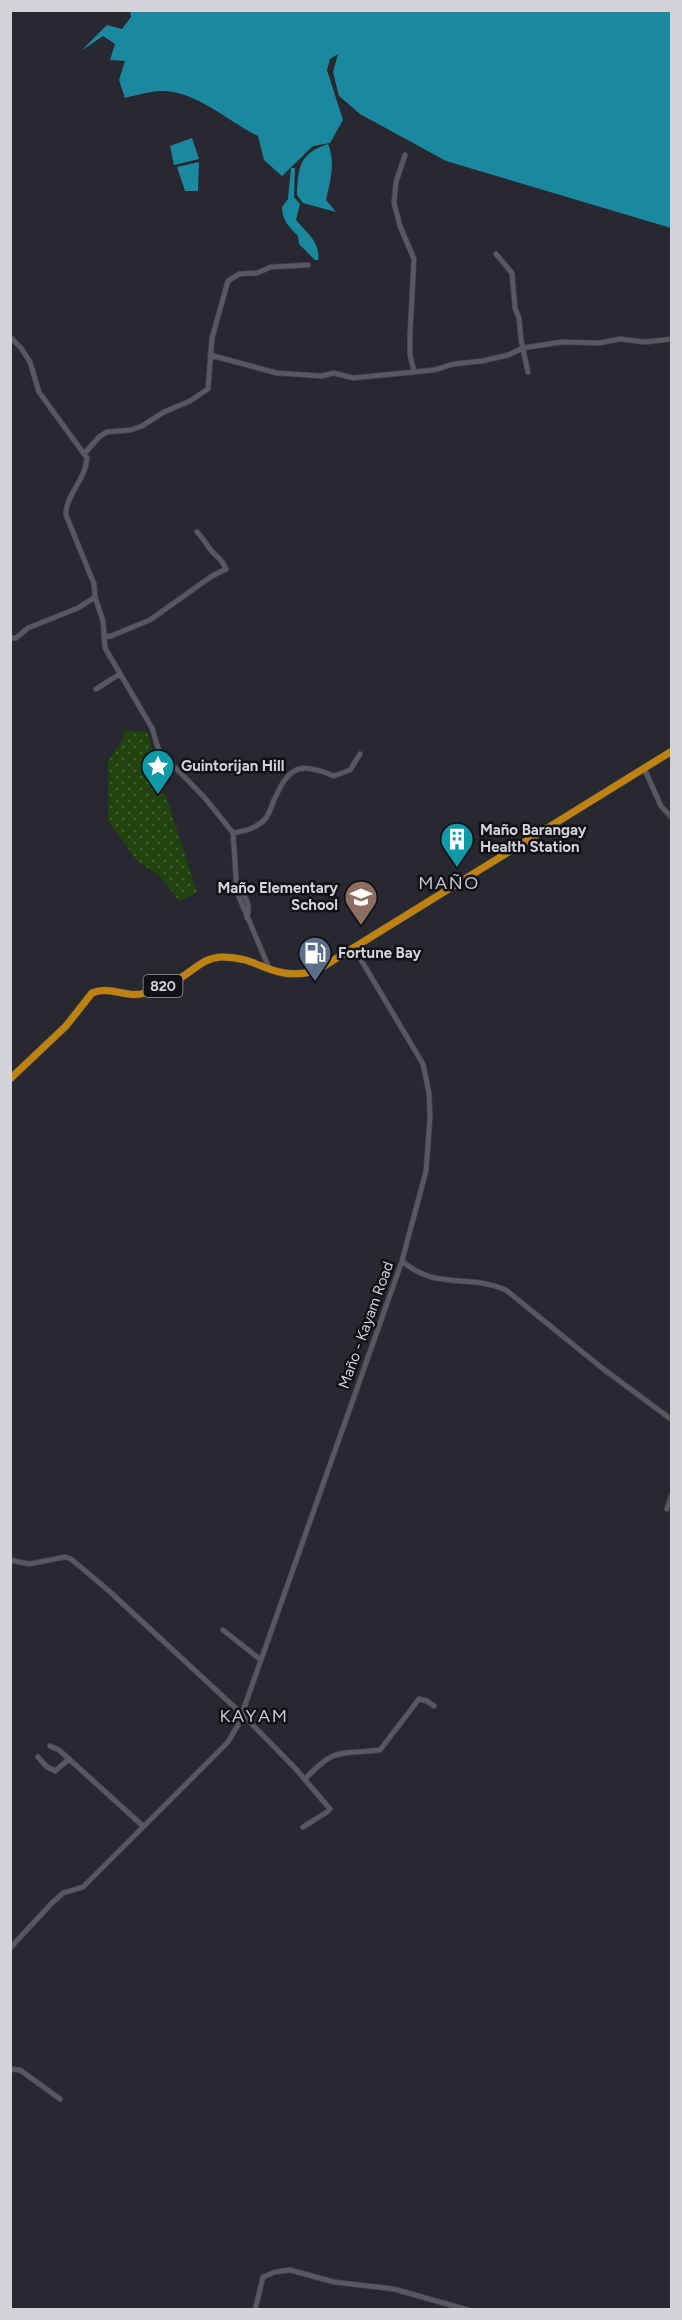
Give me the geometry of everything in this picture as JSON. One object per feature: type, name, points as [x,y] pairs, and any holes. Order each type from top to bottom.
[{"type":"highway","name":"820","points":[[10,1079],[66,1026],[92,993],[106,989],[140,995],[147,993],[177,981],[202,962],[214,957],[245,960],[270,971],[298,975],[316,971],[672,752]]},
{"type":"street","points":[[405,155],[396,182],[394,202],[400,226],[414,259],[410,335],[414,371]]},
{"type":"street","points":[[496,254],[512,273],[511,286],[528,372]]},
{"type":"street","points":[[84,454],[99,437],[107,432],[131,430],[142,426],[208,389],[212,338],[228,281],[239,274],[257,273],[272,267],[308,265]]},
{"type":"street","points":[[10,337],[30,362],[39,392],[87,458],[87,467],[67,506],[66,515],[94,584],[94,597],[103,621],[105,648],[152,728],[159,751],[205,798],[233,833],[237,886],[247,918],[270,971]]},
{"type":"street","points":[[210,355],[277,373],[299,376],[322,376],[334,373],[353,378],[434,370],[454,364],[489,360],[524,348],[562,342],[599,343],[620,339],[645,342],[672,339]]},
{"type":"street","points":[[104,637],[150,620],[212,576],[226,569],[218,555],[212,552],[197,532]]},
{"type":"street","points":[[10,638],[16,639],[28,628],[78,609],[94,597]]},
{"type":"street","points":[[96,689],[120,674]]},
{"type":"street","points":[[233,833],[252,828],[265,819],[288,776],[299,767],[314,767],[334,776],[350,770],[360,754]]},
{"type":"street","points":[[644,768],[661,806],[672,818]]},
{"type":"street","name":"Maño - Kayam Road","points":[[10,1948],[63,1893],[83,1887],[228,1742],[243,1714],[402,1261],[418,1203],[428,1153],[430,1118],[426,1073],[418,1054],[354,948]]},
{"type":"street","points":[[402,1261],[431,1279],[474,1281],[506,1290],[602,1368],[672,1420]]},
{"type":"street","points":[[666,1509],[672,1494]]},
{"type":"street","points":[[10,1560],[29,1564],[65,1557],[71,1559],[108,1590],[243,1714],[305,1779],[330,1809],[303,1827]]},
{"type":"street","points":[[223,1630],[261,1660]]},
{"type":"street","points":[[305,1779],[324,1759],[337,1753],[380,1750],[419,1699],[434,1706]]},
{"type":"street","points":[[50,1746],[59,1750],[143,1826]]},
{"type":"street","points":[[38,1756],[48,1767],[56,1771],[69,1759]]},
{"type":"street","points":[[10,2076],[12,2069],[20,2070],[60,2099]]},
{"type":"street","points":[[255,2310],[263,2277],[275,2272],[290,2270],[334,2282],[394,2289],[468,2310]]},
{"type":"green space","points":[[125,730],[147,732],[158,768],[154,776],[155,784],[166,796],[197,892],[179,901],[158,874],[139,863],[108,821],[108,761],[123,740]]},
{"type":"water","points":[[130,11],[671,11],[671,228],[446,161],[360,114],[339,96],[333,72],[338,54],[330,59],[327,70],[343,120],[330,143],[313,146],[282,176],[264,160],[258,136],[200,102],[175,92],[162,91],[125,98],[119,80],[125,61],[110,60],[115,44],[103,36],[81,51],[107,25],[122,29],[131,17]]},
{"type":"water","points":[[192,138],[199,159],[174,165],[170,146]]},
{"type":"water","points":[[328,144],[332,165],[326,200],[336,212],[303,203],[297,195],[302,163],[311,152]]},
{"type":"water","points":[[199,162],[198,191],[185,191],[177,167]]},
{"type":"water","points":[[291,168],[295,168],[294,197],[300,204],[296,220],[315,243],[318,260],[315,260],[299,244],[298,236],[283,216],[282,207],[288,199]]},
{"type":"place","name":"Guintorijan Hill","points":[[158,795]]},
{"type":"place","name":"Maño Barangay Health Station","points":[[457,868]]},
{"type":"place","name":"Maño Elementary School","points":[[361,926]]},
{"type":"place","name":"Fortune Bay","points":[[315,982]]},
{"type":"district","name":"MAÑO","points":[[449,883]]},
{"type":"district","name":"KAYAM","points":[[254,1716]]}]
